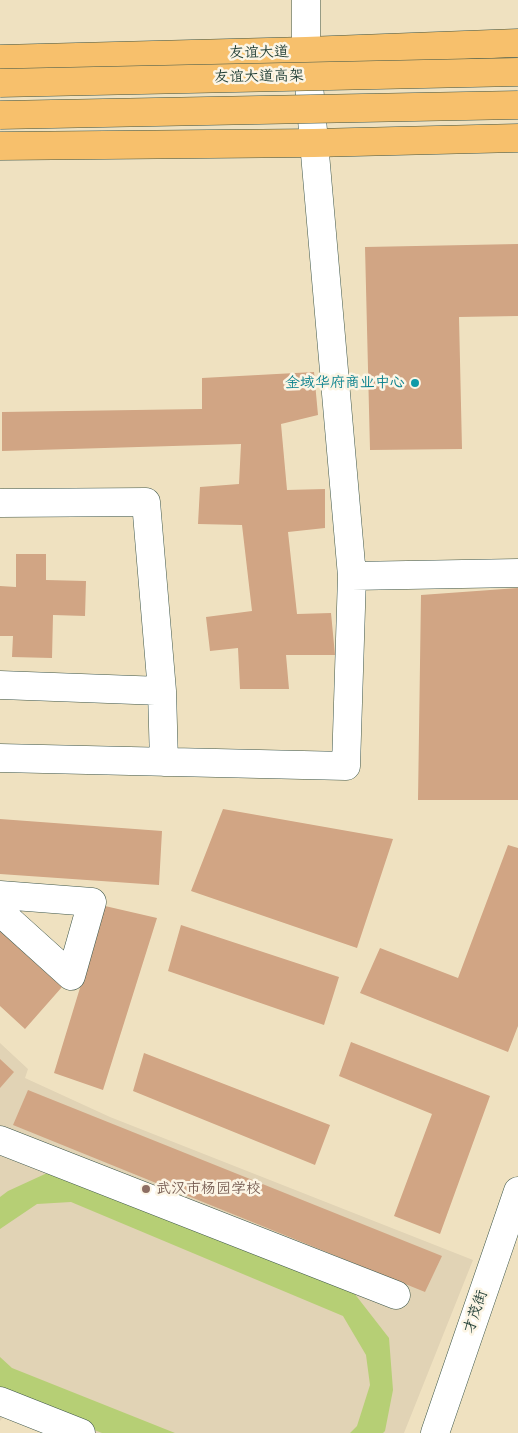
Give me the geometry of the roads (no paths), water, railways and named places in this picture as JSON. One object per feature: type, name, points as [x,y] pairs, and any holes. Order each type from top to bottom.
[{"type":"main road","name":"友谊大道","points":[[0,59],[306,52],[518,43]]},
{"type":"main road","name":"友谊大道高架","points":[[0,83],[518,72]]},
{"type":"main road","points":[[0,115],[518,105]]},
{"type":"main road","points":[[0,146],[314,143],[518,138]]},
{"type":"street","points":[[0,758],[346,766],[352,576],[306,52],[306,0]]},
{"type":"street","points":[[0,503],[146,502],[162,691],[164,762]]},
{"type":"street","points":[[352,576],[518,573]]},
{"type":"street","points":[[0,685],[162,691]]},
{"type":"street","points":[[0,895],[92,902],[71,976],[0,912]]},
{"type":"street","points":[[0,1140],[396,1295]]},
{"type":"street","name":"才茂街","points":[[435,1433],[518,1191]]},
{"type":"street","points":[[0,1401],[81,1433]]},
{"type":"place","name":"金域华府商业中心","points":[[415,383]]},
{"type":"place","name":"武汉市杨园学校","points":[[146,1189]]}]
